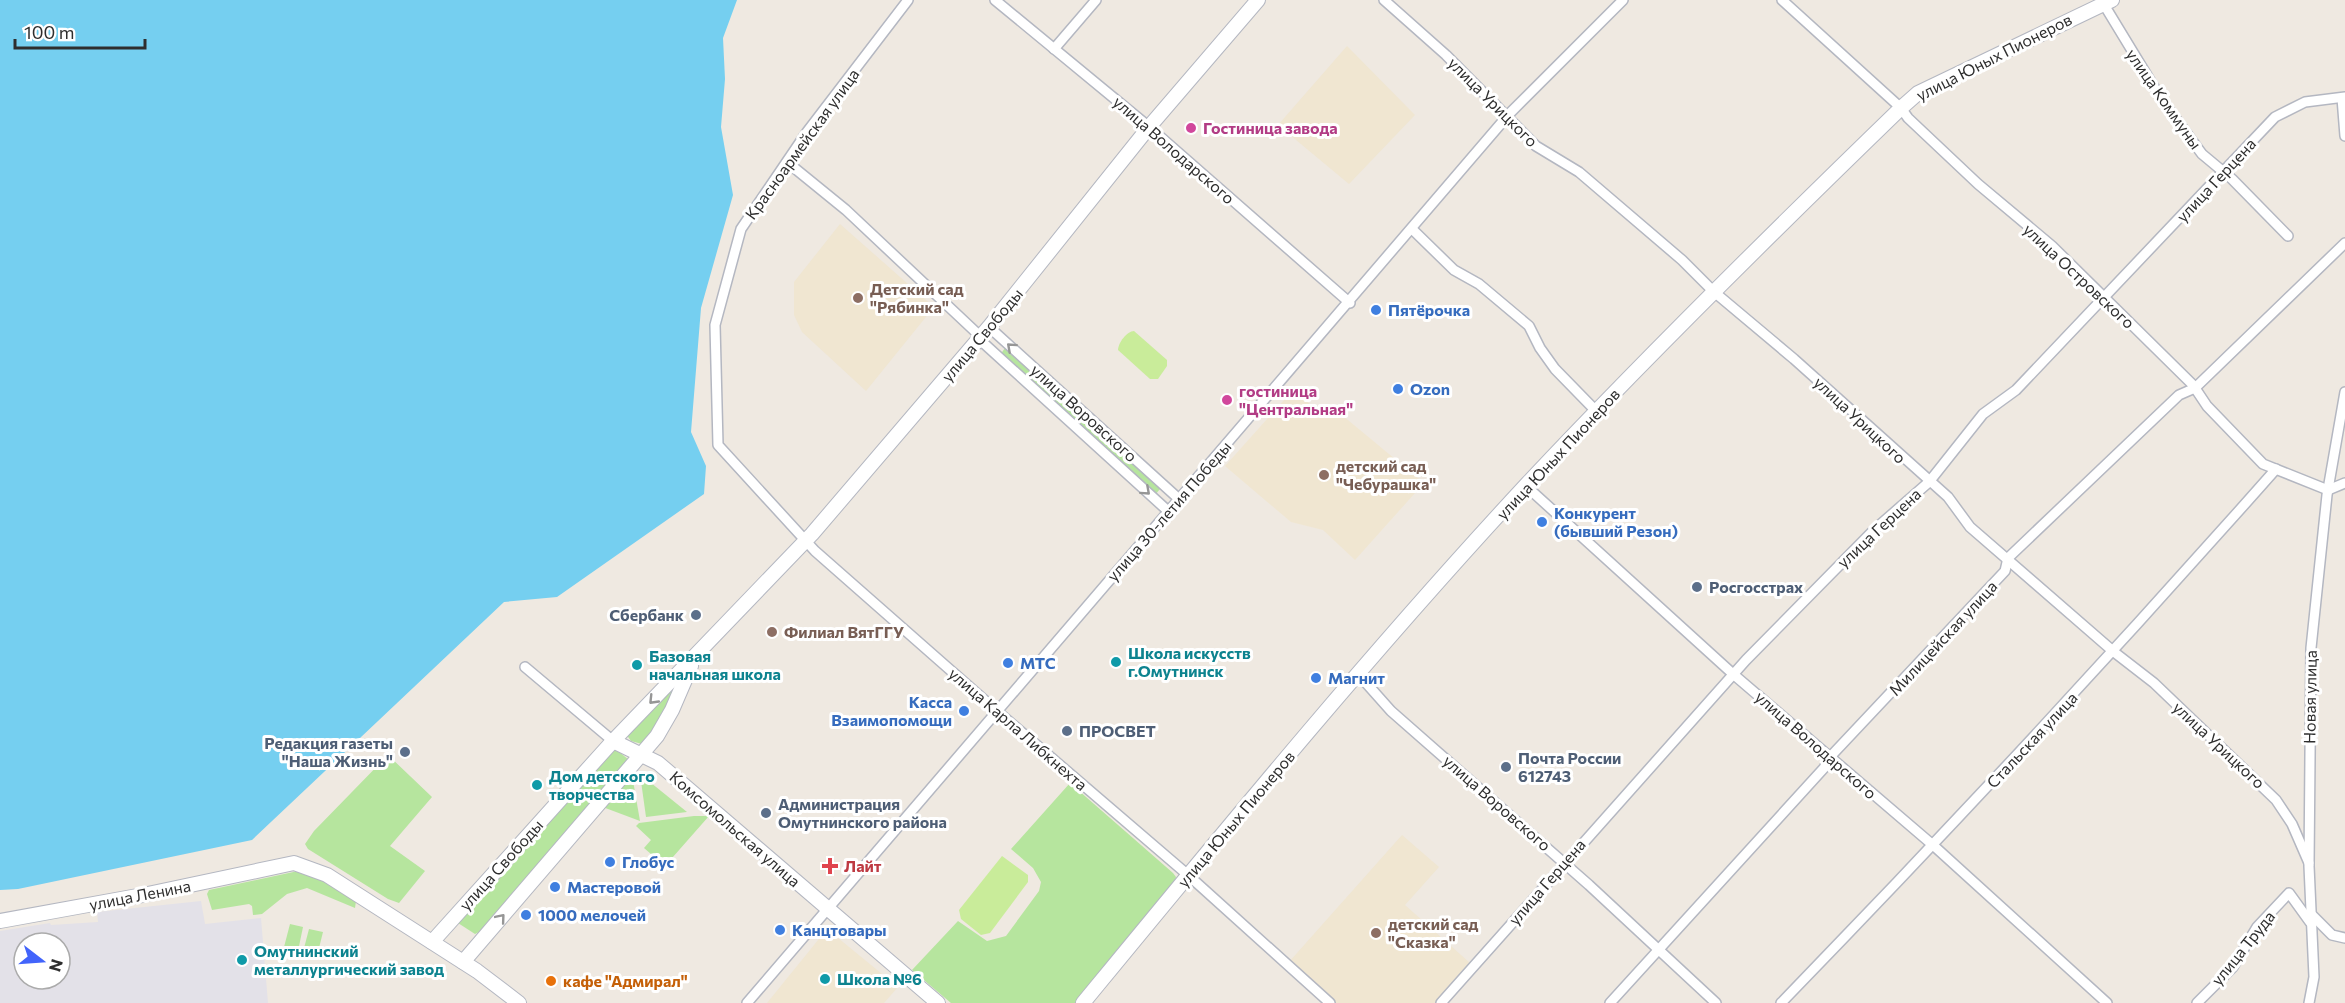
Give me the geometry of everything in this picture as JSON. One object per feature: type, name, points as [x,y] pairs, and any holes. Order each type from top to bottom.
[{"type":"main road","name":"улица Свободы","points":[[432,942],[613,741],[806,541],[983,334],[1149,127],[1258,0]]},
{"type":"main road","name":"улица Юных Пионеров","points":[[1083,1003],[1188,875],[1359,675],[1526,486],[1713,291],[1918,93],[2102,2]]},
{"type":"main road","name":"улица Свободы","points":[[463,962],[664,725],[693,658]]},
{"type":"main road","name":"Комсомольская улица","points":[[613,741],[658,764],[938,1003]]},
{"type":"main road","name":"улица Ленина","points":[[0,921],[143,895],[294,863],[327,875],[463,962],[519,1003]]},
{"type":"street","name":"Красноармейская улица","points":[[718,445],[715,333],[722,294],[741,229],[787,162],[908,0]]},
{"type":"street","name":"улица Володарского","points":[[995,0],[1149,127],[1350,303]]},
{"type":"street","points":[[1054,49],[1096,0]]},
{"type":"street","name":"улица Урицкого","points":[[1384,0],[1509,115],[1544,152],[1579,172],[1682,260],[1713,291],[1794,359],[1948,497],[1970,526],[2114,652],[2146,676],[2264,787],[2292,824],[2308,863]]},
{"type":"street","name":"улица 30-летия Победы","points":[[747,1003],[1509,115],[1623,0]]},
{"type":"street","name":"улица Островского","points":[[1782,0],[1901,108],[1908,118],[1978,184],[2052,246],[2195,388],[2206,406],[2257,458],[2276,469],[2328,490]]},
{"type":"street","name":"улица Коммуны","points":[[2102,2],[2162,100],[2208,161],[2222,170],[2288,236]]},
{"type":"street","points":[[2344,97],[2345,136]]},
{"type":"street","name":"улица Герцена","points":[[1441,1003],[1733,674],[1874,530],[1929,482],[1983,414],[2016,390],[2207,191],[2222,170],[2283,111],[2305,102],[2344,97]]},
{"type":"street","name":"улица Воровского","points":[[787,162],[853,217],[983,334],[1179,499]]},
{"type":"street","points":[[1412,229],[1454,270],[1479,284],[1529,326],[1540,348],[1555,369],[1597,412]]},
{"type":"street","name":"Милицейская улица","points":[[1610,1003],[1824,768],[1830,757],[2005,571],[2008,558],[2179,395],[2195,388],[2345,243]]},
{"type":"street","points":[[983,334],[1168,511]]},
{"type":"street","name":"Новая улица","points":[[2309,1003],[2314,977],[2308,863],[2311,648],[2328,490],[2345,392]]},
{"type":"street","name":"улица Карла Либкнехта","points":[[718,445],[806,541],[998,712],[1188,875],[1330,1003]]},
{"type":"street","name":"Стальская улица","points":[[1781,1003],[1934,846],[2114,652],[2276,469]]},
{"type":"street","points":[[2328,490],[2345,483]]},
{"type":"street","name":"улица Володарского","points":[[1526,486],[1733,674],[1934,846],[2107,1003]]},
{"type":"street","name":"Комсомольская улица","points":[[525,667],[613,741]]},
{"type":"street","name":"улица Воровского","points":[[1359,675],[1391,711],[1564,863],[1716,1003]]},
{"type":"street","name":"улица Труда","points":[[2197,1003],[2233,967],[2257,927],[2289,893],[2310,917]]},
{"type":"street","points":[[2310,917],[2332,935],[2345,938]]},
{"type":"shaded area","points":[[1347,46],[1415,115],[1349,184],[1278,125]]},
{"type":"shaded area","name":"Детский сад \"Рябинка\"","points":[[840,224],[934,307],[866,391],[802,332],[794,315],[794,282]]},
{"type":"shaded area","name":"детский сад \"Чебурашка\"","points":[[1293,390],[1323,415],[1331,406],[1424,483],[1355,560],[1323,530],[1291,522],[1225,466]]},
{"type":"shaded area","name":"детский сад \"Сказка\"","points":[[1402,835],[1439,867],[1405,905],[1470,963],[1435,1003],[1334,1003],[1289,962]]},
{"type":"shaded area","points":[[201,901],[205,924],[261,918],[268,1003],[0,1003],[0,931],[50,923],[51,925],[98,922],[97,912]]},
{"type":"shaded area","points":[[827,929],[898,987],[884,1003],[767,1003]]},
{"type":"green space","points":[[1134,331],[1167,360],[1167,366],[1158,379],[1150,379],[1118,350],[1123,338]]},
{"type":"green space","points":[[1005,348],[1160,489],[1155,495],[1000,355]]},
{"type":"green space","points":[[671,689],[672,693],[658,725],[642,744],[631,741],[626,734]]},
{"type":"green space","points":[[612,746],[629,760],[485,929],[475,934],[458,923]]},
{"type":"green space","points":[[388,755],[432,797],[390,846],[425,871],[399,903],[388,899],[308,849],[305,844],[314,831]]},
{"type":"green space","points":[[631,769],[640,821],[600,806]]},
{"type":"green space","points":[[640,774],[687,812],[646,817]]},
{"type":"green space","points":[[1070,783],[1173,873],[1176,877],[1174,885],[1075,1003],[951,1003],[912,970],[958,921],[987,941],[1006,936],[1039,891],[1041,882],[1033,868],[1011,849]]},
{"type":"green space","points":[[709,816],[665,866],[644,848],[651,840],[636,826],[639,823]]},
{"type":"green space","points":[[1002,856],[1028,875],[1028,882],[990,933],[981,935],[961,919],[959,910]]},
{"type":"green space","points":[[298,871],[316,874],[356,901],[355,908],[307,888],[287,894],[262,914],[253,915],[252,906],[249,904],[212,910],[207,894],[209,890]]},
{"type":"green space","points":[[290,924],[303,927],[298,951],[284,947]]},
{"type":"green space","points":[[309,929],[323,932],[317,956],[303,952]]},
{"type":"water","points":[[0,0],[737,0],[723,38],[725,79],[721,127],[733,195],[701,308],[691,432],[706,466],[704,494],[557,597],[504,602],[252,840],[18,889],[0,890]]},
{"type":"place","name":"Гостиница завода","points":[[1191,128]]},
{"type":"place","name":"Детский сад \"Рябинка\"","points":[[858,298]]},
{"type":"place","name":"Пятёрочка","points":[[1376,310]]},
{"type":"place","name":"Ozon","points":[[1398,389]]},
{"type":"place","name":"гостиница \"Центральная\"","points":[[1227,400]]},
{"type":"place","name":"детский сад \"Чебурашка\"","points":[[1324,475]]},
{"type":"place","name":"Конкурент (бывший Резон)","points":[[1542,522]]},
{"type":"place","name":"Росгосстрах","points":[[1697,587]]},
{"type":"place","name":"Сбербанк","points":[[696,615]]},
{"type":"place","name":"Филиал ВятГГУ","points":[[772,632]]},
{"type":"place","name":"Школа искусств г.Омутнинск","points":[[1116,662]]},
{"type":"place","name":"МТС","points":[[1008,663]]},
{"type":"place","name":"Базовая начальная школа","points":[[637,665]]},
{"type":"place","name":"Магнит","points":[[1316,678]]},
{"type":"place","name":"Касса Взаимопомощи","points":[[964,711]]},
{"type":"place","name":"ПРОСВЕТ","points":[[1067,731]]},
{"type":"place","name":"Редакция газеты \"Наша Жизнь\"","points":[[405,752]]},
{"type":"place","name":"Почта России 612743","points":[[1506,767]]},
{"type":"place","name":"Дом детского творчества","points":[[537,785]]},
{"type":"place","name":"Администрация Омутнинского района","points":[[766,813]]},
{"type":"place","name":"Глобус","points":[[610,862]]},
{"type":"place","name":"Лайт","points":[[830,866]]},
{"type":"place","name":"Мастеровой","points":[[555,887]]},
{"type":"place","name":"1000 мелочей","points":[[526,915]]},
{"type":"place","name":"Канцтовары","points":[[780,930]]},
{"type":"place","name":"детский сад \"Сказка\"","points":[[1376,933]]},
{"type":"place","name":"Омутнинский металлургический завод","points":[[242,960]]},
{"type":"place","name":"Школа №6","points":[[825,979]]},
{"type":"place","name":"кафе \"Адмирал\"","points":[[551,981]]}]
